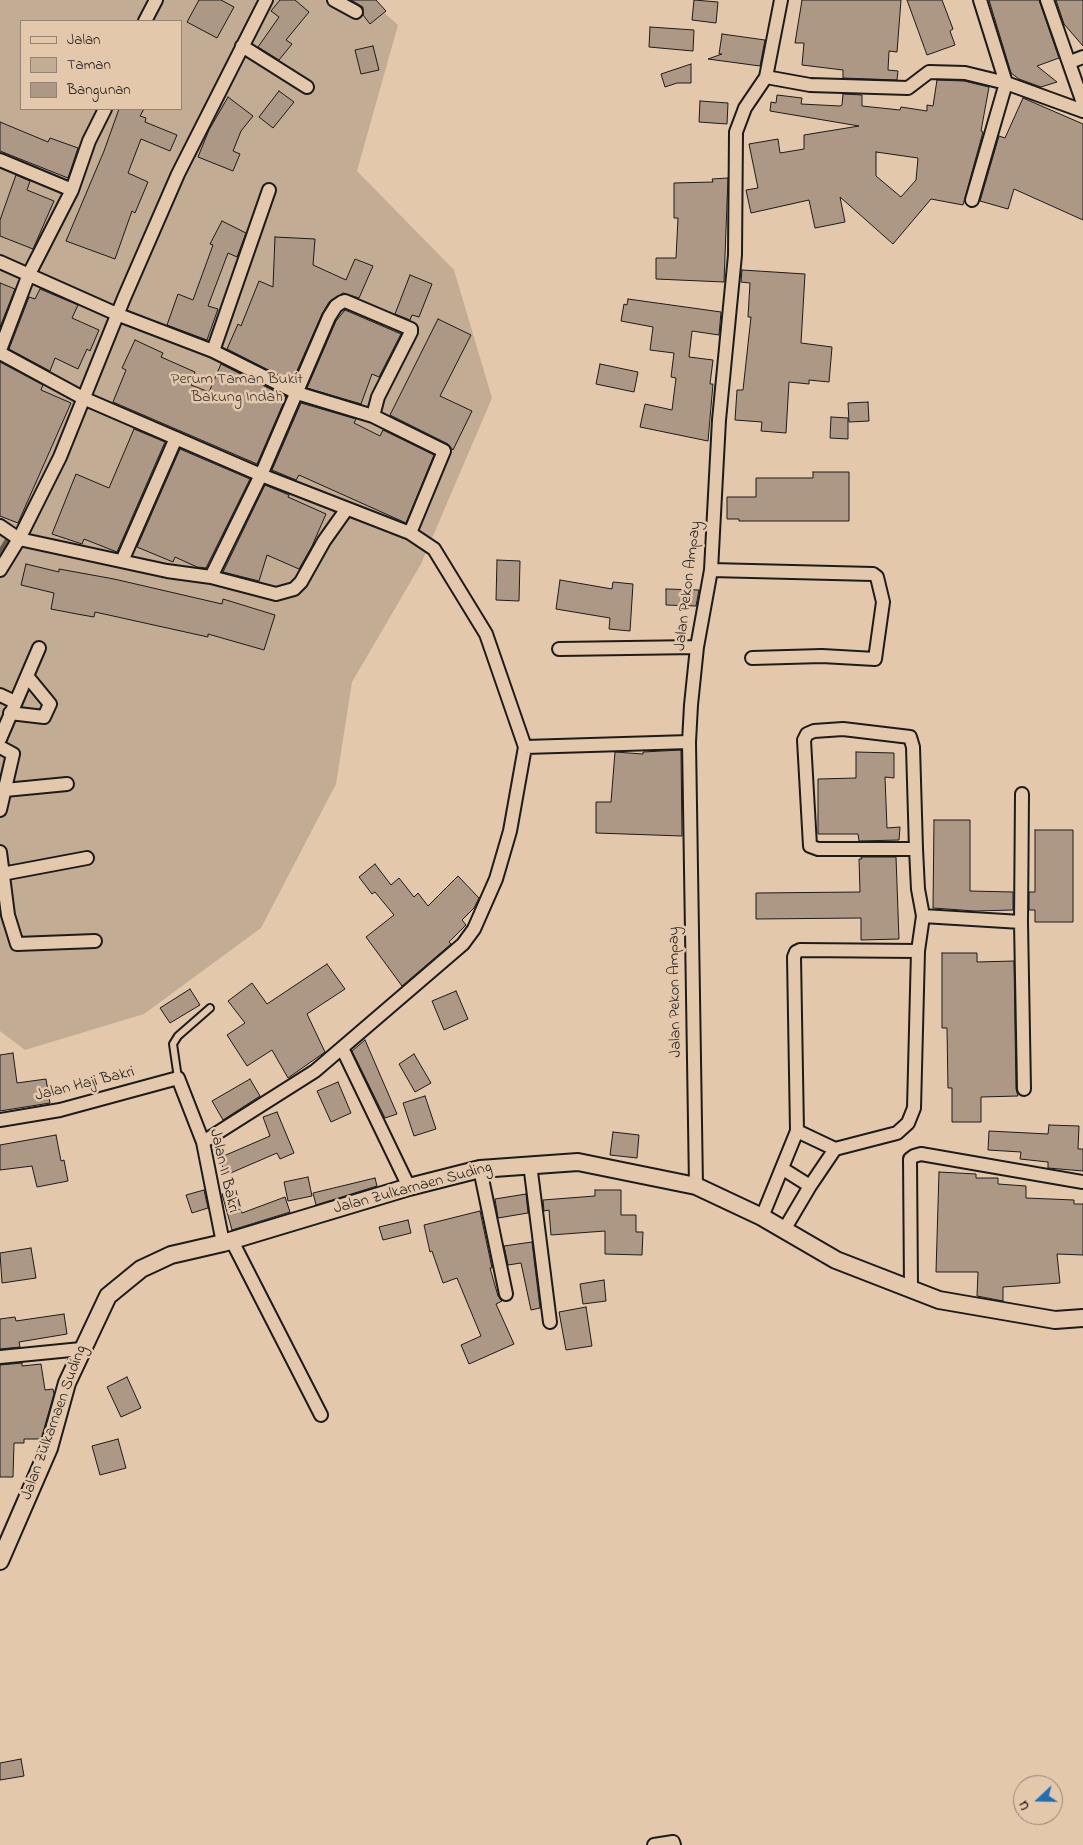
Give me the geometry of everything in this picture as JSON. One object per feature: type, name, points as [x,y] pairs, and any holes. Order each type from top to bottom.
[{"type":"street","points":[[146,20],[156,0]]},
{"type":"street","points":[[0,570],[19,539],[60,457],[119,315],[124,298],[178,174],[266,0]]},
{"type":"street","points":[[334,0],[356,12]]},
{"type":"street","name":"Jalan Pekon Ampay","points":[[696,1186],[689,742],[697,647],[710,570],[719,420],[735,255],[736,132],[745,108],[766,77],[781,0]]},
{"type":"street","points":[[972,200],[1006,83],[980,0]]},
{"type":"street","points":[[1047,0],[1083,103]]},
{"type":"street","points":[[242,46],[307,87]]},
{"type":"street","points":[[1070,62],[1083,57]]},
{"type":"street","points":[[766,77],[810,85],[908,88],[929,72],[965,73],[1006,83],[1083,111]]},
{"type":"street","points":[[104,110],[89,141],[72,190],[29,274],[0,351],[83,398],[261,475],[346,510],[410,533],[434,549],[486,634],[525,747],[510,831],[496,879],[474,929],[456,951],[315,1071],[203,1142]]},
{"type":"street","points":[[0,160],[72,190]]},
{"type":"street","points":[[213,351],[270,190]]},
{"type":"street","points":[[0,262],[119,315],[213,351],[297,393],[373,416],[444,451],[410,533]]},
{"type":"street","points":[[211,577],[261,475],[332,310],[345,301],[411,329],[378,397],[373,416]]},
{"type":"street","points":[[122,561],[176,438]]},
{"type":"street","points":[[0,526],[19,539],[122,561],[211,577],[276,594],[294,590],[302,582],[324,541],[346,510]]},
{"type":"street","points":[[710,570],[873,574],[877,577],[882,602],[875,659],[822,656],[752,658]]},
{"type":"street","points":[[560,649],[697,647]]},
{"type":"street","points":[[0,739],[39,648]]},
{"type":"street","points":[[0,695],[13,708],[44,717],[50,704],[26,676]]},
{"type":"street","points":[[798,1132],[835,1149],[897,1133],[908,1123],[914,1108],[918,951],[923,916],[918,889],[913,747],[910,737],[844,729],[814,731],[807,734],[804,740],[810,846],[818,849],[916,849]]},
{"type":"street","points":[[525,747],[689,742]]},
{"type":"street","points":[[0,747],[13,754],[0,810]]},
{"type":"street","points":[[5,790],[67,784]]},
{"type":"street","points":[[1022,794],[1021,922],[1024,1089]]},
{"type":"street","points":[[0,852],[8,915],[17,944],[95,941]]},
{"type":"street","points":[[2,874],[87,858]]},
{"type":"street","points":[[923,916],[1021,922]]},
{"type":"street","points":[[762,1217],[798,1132],[794,956],[796,952],[800,950],[918,951]]},
{"type":"street","points":[[342,1048],[409,1188]]},
{"type":"street","name":"Jalan Haji Bakri","points":[[0,1120],[60,1110],[178,1078]]},
{"type":"street","name":"Jalan II Bakri","points":[[178,1078],[203,1142],[228,1242],[321,1416]]},
{"type":"street","points":[[784,1230],[835,1149]]},
{"type":"street","points":[[911,1288],[910,1159],[914,1156],[921,1154],[1083,1182]]},
{"type":"street","name":"Jalan Zulkarnaen Suding","points":[[0,1561],[49,1448],[67,1383],[81,1350],[108,1296],[141,1269],[171,1255],[228,1242],[409,1188],[480,1169],[578,1162],[696,1186],[762,1217],[836,1260],[939,1300],[1055,1320],[1083,1318]]},
{"type":"street","points":[[530,1164],[550,1322]]},
{"type":"street","points":[[480,1169],[506,1294]]},
{"type":"street","points":[[783,1169],[810,1186]]},
{"type":"street","points":[[0,1357],[81,1350]]},
{"type":"street","points":[[654,1845],[673,1842],[674,1845]]},
{"type":"lane","points":[[178,1078],[173,1044],[178,1036],[210,1008]]},
{"type":"green space","name":"Perum Taman Bukit Bakung Indah","points":[[0,0],[370,0],[398,25],[357,171],[454,270],[492,398],[421,564],[352,682],[336,784],[261,928],[144,1014],[25,1050],[0,1031]]},
{"type":"building","points":[[199,0],[221,0],[234,7],[217,38],[187,22]]},
{"type":"building","points":[[280,0],[295,0],[309,12],[286,40],[292,44],[279,60],[258,47],[279,17],[271,11]]},
{"type":"building","points":[[351,0],[376,0],[386,11],[370,24],[363,15],[363,7]]},
{"type":"building","points":[[694,0],[718,2],[716,23],[692,20]]},
{"type":"building","points":[[802,0],[901,0],[897,52],[889,51],[888,70],[898,71],[897,80],[843,78],[843,70],[802,65],[804,43],[795,43]]},
{"type":"building","points":[[907,0],[942,0],[953,29],[950,31],[955,45],[927,55]]},
{"type":"building","points":[[989,0],[1039,0],[1059,58],[1037,66],[1057,82],[1041,87],[1019,79],[1011,73]]},
{"type":"building","points":[[1056,0],[1083,0],[1083,46],[1064,24]]},
{"type":"building","points":[[650,27],[694,30],[693,51],[649,47]]},
{"type":"building","points":[[722,34],[765,40],[760,66],[708,59],[722,54],[719,54]]},
{"type":"building","points":[[373,46],[379,70],[361,74],[355,50]]},
{"type":"building","points":[[691,64],[691,83],[677,83],[665,87],[661,74]]},
{"type":"building","points":[[937,80],[964,81],[989,87],[981,131],[983,132],[963,205],[931,199],[893,244],[840,197],[845,222],[815,228],[809,200],[751,213],[746,190],[758,188],[749,144],[778,139],[780,153],[804,149],[804,135],[859,126],[770,111],[771,102],[776,103],[777,95],[802,98],[801,104],[840,106],[842,105],[843,94],[862,95],[862,106],[900,110],[901,107],[927,111],[927,105],[933,106]],"holes":[[[876,152],[918,158],[916,180],[901,197],[876,176]]]},
{"type":"building","points":[[279,91],[294,102],[273,128],[259,117]]},
{"type":"building","points":[[228,97],[253,116],[241,131],[233,151],[240,154],[233,171],[198,157],[209,130]]},
{"type":"building","points":[[1023,98],[1083,124],[1083,220],[1014,189],[1008,209],[980,201],[999,136],[1005,138]]},
{"type":"building","points":[[700,101],[728,103],[727,124],[699,122]]},
{"type":"building","points":[[119,110],[143,110],[140,116],[146,118],[145,122],[177,135],[170,151],[141,139],[128,173],[148,182],[135,213],[132,211],[115,259],[66,241],[104,151]]},
{"type":"building","points":[[0,122],[48,142],[50,138],[78,148],[68,178],[0,151]]},
{"type":"building","points":[[16,175],[30,181],[27,190],[54,201],[33,249],[0,236],[0,220]]},
{"type":"building","points":[[728,178],[724,282],[656,279],[656,258],[676,258],[678,218],[674,218],[674,183],[713,182],[712,179]]},
{"type":"building","points":[[222,221],[246,233],[237,257],[228,253],[208,306],[218,309],[207,340],[167,325],[178,294],[193,300],[213,245],[210,244]]},
{"type":"building","points":[[275,237],[315,239],[313,265],[346,280],[355,259],[373,266],[359,298],[343,293],[329,302],[292,382],[227,349],[238,324],[241,326],[259,281],[273,287]]},
{"type":"building","points":[[742,270],[805,274],[801,343],[832,347],[829,382],[809,380],[809,384],[789,382],[786,433],[761,431],[762,422],[735,420],[737,390],[743,390],[751,317],[748,317],[750,283],[741,282]]},
{"type":"building","points":[[410,275],[432,284],[419,317],[412,315],[410,320],[395,314]]},
{"type":"building","points":[[0,283],[15,289],[0,327]]},
{"type":"building","points":[[40,289],[78,305],[72,318],[99,330],[90,351],[87,349],[78,369],[55,358],[50,371],[9,349],[29,297],[35,299]]},
{"type":"building","points":[[628,299],[721,312],[719,335],[692,331],[689,357],[713,360],[710,384],[713,384],[708,441],[640,427],[645,404],[672,410],[676,378],[671,377],[674,353],[650,350],[653,327],[621,321],[624,304],[627,305]]},
{"type":"building","points":[[345,310],[401,334],[379,377],[372,374],[361,404],[307,388],[336,321]]},
{"type":"building","points":[[438,319],[471,335],[440,396],[472,411],[453,450],[448,444],[390,415]]},
{"type":"building","points":[[135,340],[163,353],[161,357],[195,372],[191,385],[209,392],[221,364],[286,397],[257,464],[113,402],[126,370],[122,368]]},
{"type":"building","points":[[0,362],[43,385],[41,390],[71,403],[18,523],[0,516]]},
{"type":"building","points":[[600,364],[638,372],[634,392],[596,384]]},
{"type":"building","points":[[868,402],[869,421],[849,422],[848,403]]},
{"type":"building","points":[[301,403],[356,419],[354,423],[380,436],[383,430],[434,455],[406,523],[299,475],[296,480],[272,470]]},
{"type":"building","points":[[831,417],[848,418],[848,439],[830,438]]},
{"type":"building","points":[[134,429],[165,442],[117,552],[84,539],[82,544],[52,534],[76,474],[109,488]]},
{"type":"building","points":[[180,449],[250,479],[206,568],[197,567],[175,557],[173,562],[137,547]]},
{"type":"building","points":[[813,472],[849,472],[849,521],[739,521],[739,519],[727,519],[727,497],[756,497],[756,478],[813,478]]},
{"type":"building","points":[[265,485],[326,514],[312,546],[299,569],[267,555],[259,581],[223,572]]},
{"type":"building","points":[[497,560],[520,561],[519,601],[496,600]]},
{"type":"building","points":[[26,564],[59,572],[59,569],[114,579],[222,604],[223,599],[275,615],[264,650],[208,634],[208,637],[95,612],[94,617],[51,609],[54,593],[21,585]]},
{"type":"building","points":[[560,580],[612,589],[613,582],[633,584],[630,631],[609,629],[610,618],[556,609]]},
{"type":"building","points":[[666,589],[699,590],[696,606],[666,605]]},
{"type":"building","points":[[681,750],[682,836],[596,833],[596,802],[611,802],[615,752],[643,754],[643,752]]},
{"type":"building","points":[[856,752],[894,753],[894,778],[885,777],[887,828],[900,827],[899,840],[859,841],[858,834],[818,834],[818,779],[856,778]]},
{"type":"building","points":[[934,820],[970,820],[970,891],[1013,892],[1013,910],[975,911],[933,908]]},
{"type":"building","points":[[1035,830],[1073,830],[1073,922],[1035,922],[1035,910],[1029,910],[1029,892],[1035,892]]},
{"type":"building","points":[[861,857],[896,857],[899,939],[861,940],[861,918],[756,919],[756,893],[860,892],[859,859],[862,859]]},
{"type":"building","points":[[375,864],[391,885],[399,878],[414,897],[418,893],[428,906],[458,876],[479,898],[474,908],[462,920],[466,925],[449,942],[451,944],[402,986],[366,937],[394,915],[375,892],[372,894],[359,877]]},
{"type":"building","points":[[942,953],[977,953],[977,962],[1014,961],[1016,1089],[1018,1096],[981,1097],[981,1122],[952,1122],[952,1088],[948,1088],[947,1028],[942,1028]]},
{"type":"building","points":[[327,964],[345,989],[307,1014],[325,1052],[288,1078],[272,1050],[247,1066],[227,1035],[245,1023],[228,1001],[252,983],[267,1004]]},
{"type":"building","points":[[190,989],[200,1005],[170,1023],[160,1008]]},
{"type":"building","points":[[456,991],[468,1019],[444,1030],[432,1001]]},
{"type":"building","points":[[365,1040],[397,1114],[385,1118],[352,1051]]},
{"type":"building","points":[[13,1053],[17,1083],[46,1079],[50,1103],[0,1111],[0,1055]]},
{"type":"building","points":[[414,1054],[431,1083],[415,1092],[399,1064]]},
{"type":"building","points":[[250,1079],[260,1096],[223,1120],[212,1101]]},
{"type":"building","points":[[338,1082],[351,1113],[331,1122],[317,1091]]},
{"type":"building","points":[[425,1096],[436,1129],[414,1136],[403,1103]]},
{"type":"building","points":[[277,1112],[294,1153],[280,1159],[277,1153],[226,1175],[219,1158],[270,1136],[263,1117]]},
{"type":"building","points":[[1049,1125],[1079,1126],[1078,1149],[1083,1149],[1083,1171],[1048,1168],[1048,1162],[1020,1159],[1021,1152],[988,1150],[989,1131],[1048,1134]]},
{"type":"building","points":[[613,1132],[639,1135],[637,1158],[610,1155]]},
{"type":"building","points":[[56,1135],[61,1161],[64,1160],[68,1181],[37,1187],[32,1166],[0,1170],[0,1145]]},
{"type":"building","points":[[939,1172],[976,1174],[976,1178],[998,1178],[998,1184],[1026,1186],[1026,1198],[1074,1200],[1074,1204],[1083,1204],[1083,1255],[1057,1254],[1060,1283],[1003,1287],[1003,1301],[977,1296],[978,1272],[936,1272]]},
{"type":"building","points":[[308,1177],[312,1196],[288,1201],[284,1182]]},
{"type":"building","points":[[375,1178],[377,1186],[316,1205],[313,1193]]},
{"type":"building","points":[[204,1190],[208,1208],[192,1213],[186,1195]]},
{"type":"building","points":[[595,1190],[621,1190],[621,1215],[636,1215],[636,1232],[643,1232],[642,1255],[605,1254],[605,1231],[551,1235],[549,1210],[544,1211],[543,1200],[595,1196]]},
{"type":"building","points":[[236,1191],[242,1213],[285,1197],[290,1212],[232,1230],[222,1194]]},
{"type":"building","points":[[526,1194],[528,1213],[498,1218],[495,1199]]},
{"type":"building","points":[[480,1211],[492,1268],[490,1268],[498,1296],[502,1301],[496,1304],[514,1344],[469,1364],[461,1345],[481,1336],[457,1278],[443,1283],[432,1251],[430,1252],[424,1225]]},
{"type":"building","points":[[408,1220],[411,1233],[383,1240],[379,1227]]},
{"type":"building","points":[[532,1242],[540,1308],[531,1310],[521,1263],[508,1265],[504,1246]]},
{"type":"building","points":[[31,1248],[36,1278],[2,1283],[0,1253]]},
{"type":"building","points":[[604,1280],[606,1301],[583,1304],[580,1284]]},
{"type":"building","points":[[586,1307],[592,1346],[566,1350],[559,1312]]},
{"type":"building","points":[[64,1314],[67,1334],[19,1342],[20,1347],[0,1349],[0,1319],[15,1317],[16,1321]]},
{"type":"building","points":[[22,1363],[22,1366],[41,1364],[45,1390],[53,1389],[54,1394],[41,1439],[24,1439],[24,1443],[14,1443],[13,1477],[0,1477],[0,1365]]},
{"type":"building","points":[[127,1377],[141,1408],[121,1417],[107,1387]]},
{"type":"building","points":[[118,1439],[126,1468],[100,1475],[92,1446]]},
{"type":"building","points":[[21,1759],[24,1776],[0,1780],[0,1763]]},
{"type":"waterway","points":[[0,552],[11,534]]}]
